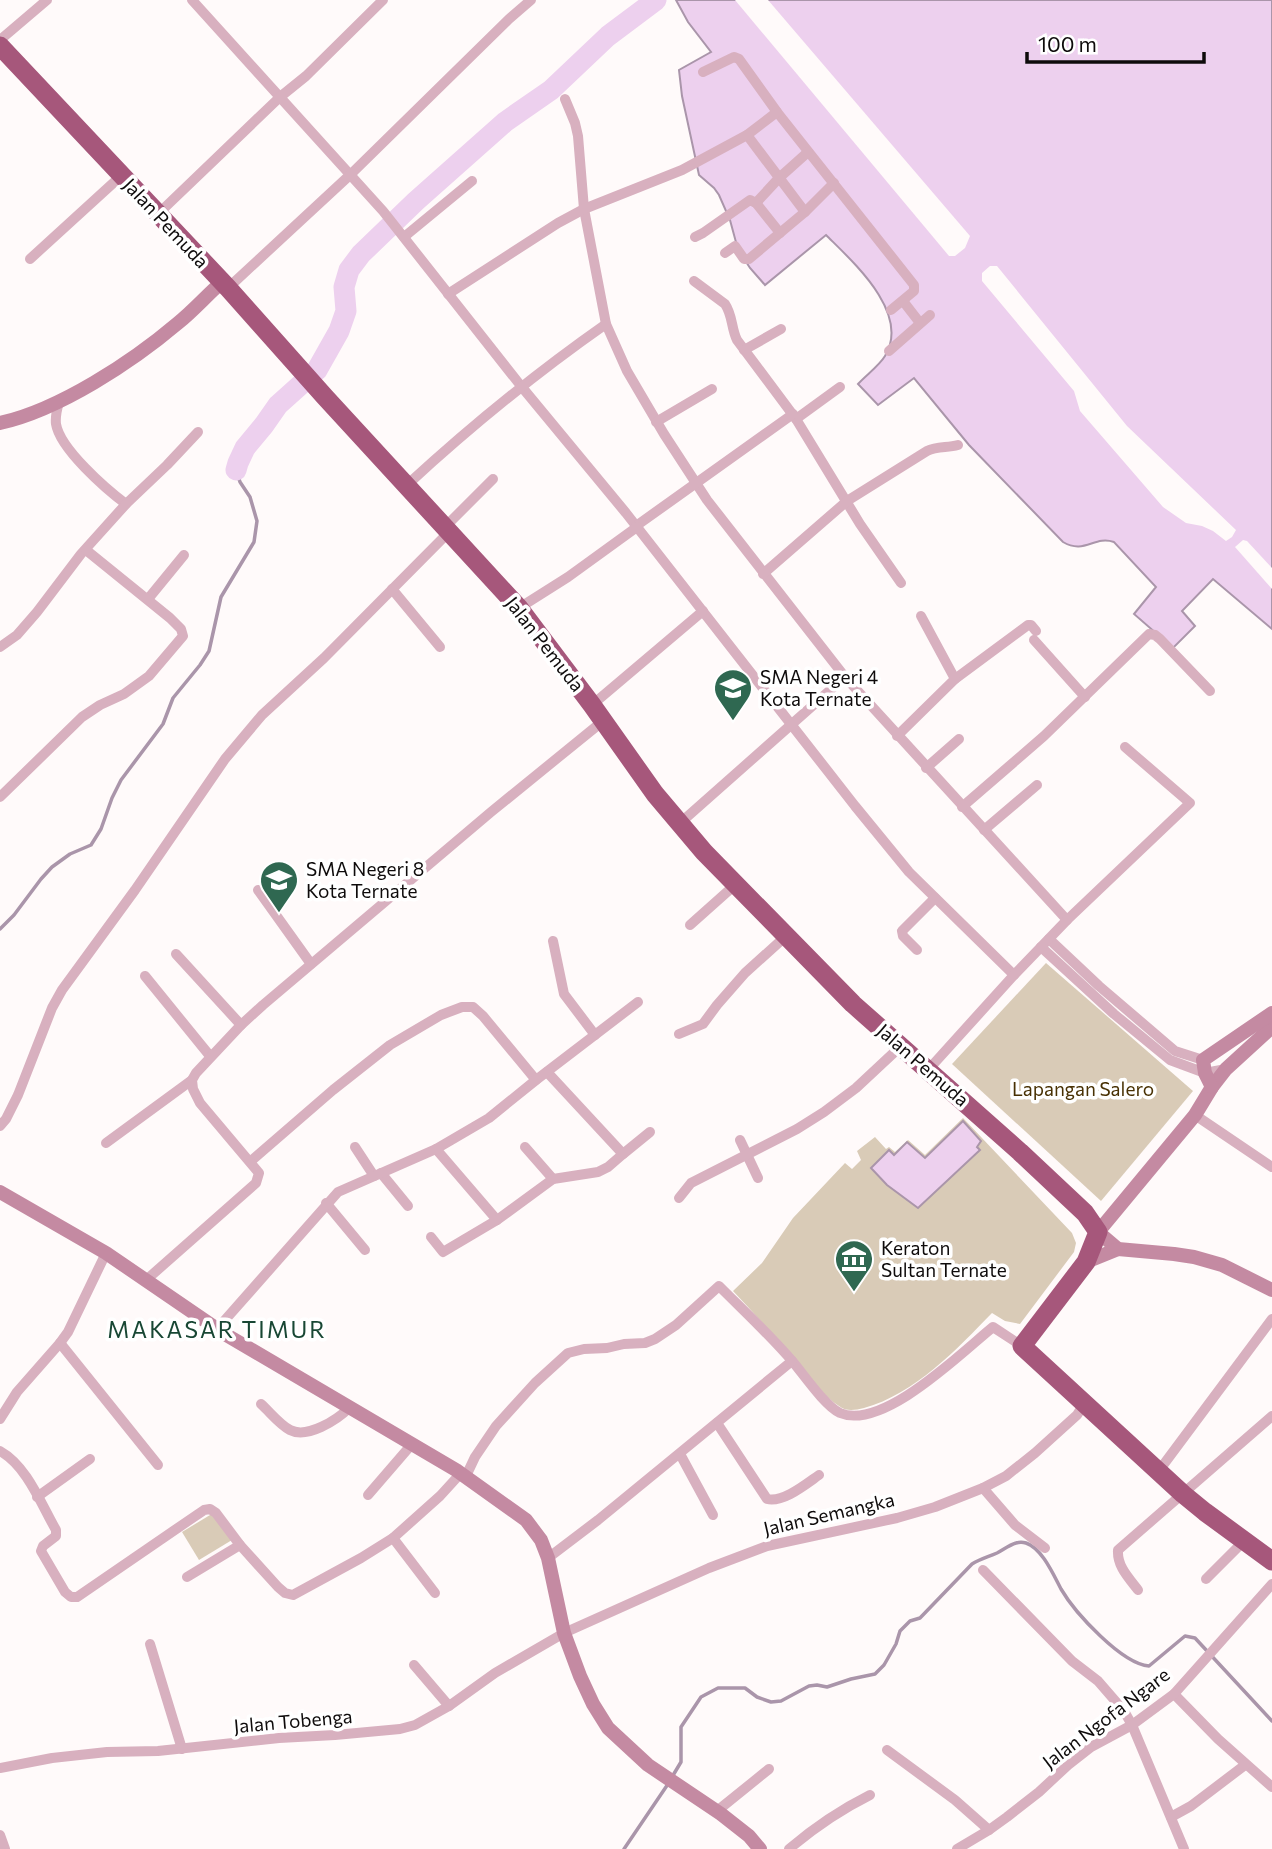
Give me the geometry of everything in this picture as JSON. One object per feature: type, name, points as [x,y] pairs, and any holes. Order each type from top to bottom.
[{"type":"highway","name":"Jalan Pemuda","points":[[0,46],[225,285],[519,608],[679,824],[853,1003],[1020,1152],[1085,1213],[1098,1232]]},
{"type":"highway","points":[[1098,1232],[1086,1262],[1022,1346],[1183,1494],[1272,1561]]},
{"type":"street","points":[[0,40],[47,0]]},
{"type":"street","points":[[192,0],[383,211],[704,611],[909,872],[1014,975]]},
{"type":"street","points":[[158,214],[383,0]]},
{"type":"street","points":[[0,423],[25,417],[59,401],[137,356],[181,321],[351,174],[531,0]]},
{"type":"street","points":[[703,72],[737,57],[808,152],[914,285],[914,291],[891,310]]},
{"type":"street","points":[[565,99],[578,136],[584,209],[606,324],[627,371],[656,422],[696,484],[845,677],[1067,920]]},
{"type":"street","points":[[447,294],[558,223],[584,209],[682,170],[747,135],[777,112]]},
{"type":"street","points":[[747,135],[805,212]]},
{"type":"street","points":[[756,203],[808,152]]},
{"type":"street","points":[[30,259],[122,175]]},
{"type":"street","points":[[402,235],[472,181]]},
{"type":"street","points":[[724,253],[735,246],[746,260],[805,212],[834,183]]},
{"type":"street","points":[[695,237],[750,200],[756,203],[780,233]]},
{"type":"street","points":[[694,281],[728,308],[733,320],[733,332],[744,350],[794,417],[860,524],[901,583]]},
{"type":"street","points":[[903,301],[920,323]]},
{"type":"street","points":[[889,351],[930,315]]},
{"type":"street","points":[[407,485],[462,434],[606,324]]},
{"type":"street","points":[[744,350],[781,329]]},
{"type":"street","points":[[519,608],[568,577],[696,484],[840,387]]},
{"type":"street","points":[[656,422],[712,390]]},
{"type":"street","points":[[59,401],[56,426],[65,444],[96,479],[126,504]]},
{"type":"street","points":[[0,647],[17,635],[126,504],[198,432]]},
{"type":"street","points":[[763,574],[847,501],[927,451],[936,447],[958,445]]},
{"type":"street","points":[[0,1126],[18,1095],[52,1008],[62,990],[225,759],[262,715],[324,658],[392,589],[493,480]]},
{"type":"street","points":[[0,797],[90,710],[139,684],[158,666],[183,634],[180,627],[148,599],[86,550]]},
{"type":"street","points":[[148,599],[184,555]]},
{"type":"street","points":[[392,589],[440,647]]},
{"type":"street","points":[[106,1143],[192,1080],[210,1056],[241,1025],[598,713],[704,611]]},
{"type":"street","points":[[921,616],[955,679]]},
{"type":"street","points":[[897,736],[955,679],[1028,625],[1031,625],[1035,635],[1085,697]]},
{"type":"street","points":[[962,807],[1044,736],[1149,634],[1160,639],[1210,691]]},
{"type":"street","points":[[679,824],[845,677]]},
{"type":"street","points":[[926,768],[958,739]]},
{"type":"street","points":[[929,1069],[1067,920],[1189,803],[1125,747]]},
{"type":"street","points":[[984,830],[1037,785]]},
{"type":"street","points":[[690,925],[736,884]]},
{"type":"street","points":[[258,890],[311,964]]},
{"type":"street","points":[[917,950],[902,936],[902,931],[935,898]]},
{"type":"street","points":[[679,1034],[703,1024],[745,973],[786,936]]},
{"type":"street","points":[[553,941],[564,994],[595,1035]]},
{"type":"street","points":[[1045,943],[1114,1014],[1170,1060],[1226,1069]]},
{"type":"street","points":[[176,954],[241,1025]]},
{"type":"street","points":[[145,976],[210,1056]]},
{"type":"street","points":[[217,1329],[338,1192],[436,1149],[489,1118],[638,1002]]},
{"type":"street","points":[[251,1161],[390,1045],[441,1015],[462,1007],[473,1007],[483,1016],[536,1080]]},
{"type":"street","points":[[1204,1066],[1272,1013]]},
{"type":"street","points":[[1118,1249],[1098,1232],[1195,1115],[1226,1069],[1272,1027]]},
{"type":"street","points":[[679,1198],[691,1182],[748,1155],[824,1112],[856,1088],[901,1046]]},
{"type":"street","points":[[1204,1066],[1212,1087]]},
{"type":"street","points":[[547,1072],[623,1154]]},
{"type":"street","points":[[145,1281],[256,1183],[259,1173],[200,1104],[195,1096],[192,1080]]},
{"type":"street","points":[[1195,1115],[1272,1167]]},
{"type":"street","points":[[431,1237],[443,1252],[497,1220],[553,1179],[598,1172],[608,1167],[650,1132]]},
{"type":"street","points":[[740,1140],[758,1178]]},
{"type":"street","points":[[355,1147],[408,1206]]},
{"type":"street","points":[[525,1147],[553,1179]]},
{"type":"street","points":[[436,1149],[497,1220]]},
{"type":"street","points":[[0,1192],[106,1253],[217,1329],[464,1475],[526,1520],[541,1540],[548,1558],[564,1633],[580,1676],[608,1728],[648,1765],[718,1811],[749,1836],[760,1849]]},
{"type":"street","points":[[326,1203],[365,1250]]},
{"type":"street","points":[[1086,1262],[1118,1249],[1194,1257],[1222,1265],[1272,1290]]},
{"type":"street","points":[[0,1419],[17,1392],[60,1343],[73,1323],[106,1253]]},
{"type":"street","points":[[0,1451],[17,1463],[57,1533],[41,1549],[41,1553],[65,1592],[71,1597],[77,1597],[204,1510],[210,1509],[278,1587],[293,1595],[393,1538],[464,1475],[496,1426],[535,1383],[568,1353],[645,1343],[655,1339],[676,1325],[719,1286],[792,1361],[820,1395],[839,1412],[851,1415],[888,1405],[919,1388],[993,1327],[1022,1346]]},
{"type":"street","points":[[1158,1472],[1272,1319]]},
{"type":"street","points":[[60,1343],[158,1465]]},
{"type":"street","points":[[548,1558],[792,1361]]},
{"type":"street","points":[[261,1404],[286,1427],[300,1433],[332,1421],[349,1408]]},
{"type":"street","name":"Jalan Semangka","points":[[564,1633],[709,1568],[767,1546],[897,1518],[983,1488],[1006,1476],[1035,1453],[1077,1415],[1084,1404]]},
{"type":"street","points":[[1138,1590],[1120,1565],[1118,1550],[1272,1416]]},
{"type":"street","points":[[717,1423],[767,1499],[798,1490],[819,1475]]},
{"type":"street","points":[[368,1495],[412,1444]]},
{"type":"street","points":[[680,1454],[713,1515]]},
{"type":"street","points":[[37,1497],[90,1459]]},
{"type":"street","points":[[983,1488],[1015,1524],[1045,1548]]},
{"type":"street","points":[[393,1538],[435,1593]]},
{"type":"street","points":[[1206,1579],[1244,1541]]},
{"type":"street","points":[[187,1577],[240,1545]]},
{"type":"street","points":[[983,1570],[1072,1661],[1098,1681],[1124,1711],[1184,1849]]},
{"type":"street","name":"Jalan Ngofa Ngare","points":[[957,1849],[989,1830],[1039,1792],[1091,1747],[1132,1725],[1174,1694],[1272,1584]]},
{"type":"street","name":"Jalan Tobenga","points":[[1,1766],[107,1752],[182,1749],[400,1729],[426,1720],[495,1673],[564,1633]]},
{"type":"street","points":[[150,1644],[182,1749]]},
{"type":"street","points":[[414,1665],[449,1706]]},
{"type":"street","points":[[1174,1694],[1245,1765],[1272,1787]]},
{"type":"street","points":[[887,1750],[955,1800],[989,1830]]},
{"type":"street","points":[[1171,1817],[1191,1806],[1245,1765]]},
{"type":"street","points":[[718,1811],[769,1769]]},
{"type":"street","points":[[789,1849],[837,1812],[870,1795]]},
{"type":"street","points":[[0,1835],[5,1849]]},
{"type":"green space","name":"Lapangan Salero","points":[[1046,963],[1193,1091],[1101,1201],[952,1064]]},
{"type":"green space","points":[[963,1118],[1072,1233],[1076,1243],[1074,1252],[1020,1324],[1005,1321],[992,1313],[934,1369],[901,1392],[864,1408],[842,1408],[824,1393],[733,1291],[762,1263],[793,1218],[845,1163],[852,1169],[861,1160],[857,1151],[875,1137],[886,1149],[889,1147],[895,1152],[908,1140],[925,1155]]},
{"type":"green space","points":[[215,1512],[232,1540],[199,1560],[182,1532]]},
{"type":"shaded area","points":[[676,0],[1272,0],[1272,629],[1213,579],[1182,611],[1195,626],[1173,648],[1134,614],[1156,587],[1114,542],[1101,541],[1077,546],[1063,542],[969,445],[914,378],[878,405],[858,384],[885,356],[891,340],[891,323],[885,306],[863,274],[826,235],[765,285],[750,268],[737,246],[719,195],[699,175],[679,70],[711,52],[688,22]]},
{"type":"shaded area","points":[[963,1121],[981,1141],[977,1147],[980,1150],[918,1208],[887,1185],[871,1168],[889,1150],[894,1155],[907,1142],[925,1158]]},
{"type":"pier","points":[[735,0],[768,0],[970,236],[965,248],[955,256],[949,256]]},
{"type":"pier","points":[[990,266],[997,266],[1127,426],[1236,530],[1232,537],[1226,541],[1202,526],[1186,523],[1163,507],[1080,411],[1074,391],[982,281],[982,273]]},
{"type":"pier","points":[[1243,540],[1272,568],[1272,589],[1235,547]]},
{"type":"waterway","points":[[236,470],[245,448],[278,405],[317,370],[339,331],[346,311],[344,287],[349,270],[361,254],[505,122],[551,90],[608,36],[656,0]]},
{"type":"waterway","points":[[0,929],[52,867],[70,854],[91,845],[101,829],[121,780],[163,724],[173,698],[209,651],[221,597],[254,542],[257,521],[250,497],[236,470]]},
{"type":"waterway","points":[[672,1777],[681,1762],[681,1727],[701,1697],[718,1688],[745,1688],[757,1697],[771,1702],[781,1701],[809,1686],[827,1687],[875,1674],[884,1665],[900,1631],[910,1621],[920,1618],[972,1564],[1020,1542],[1037,1550],[1077,1611],[1113,1647],[1138,1663],[1149,1666],[1185,1636],[1195,1638],[1272,1721]]},
{"type":"waterway","points":[[624,1849],[668,1784]]},
{"type":"place","name":"SMA Negeri 4 Kota Ternate","points":[[733,722]]},
{"type":"place","name":"SMA Negeri 8 Kota Ternate","points":[[279,914]]},
{"type":"place","name":"Keraton Sultan Ternate","points":[[854,1293]]},
{"type":"district","name":"MAKASAR TIMUR","points":[[217,1330]]}]
